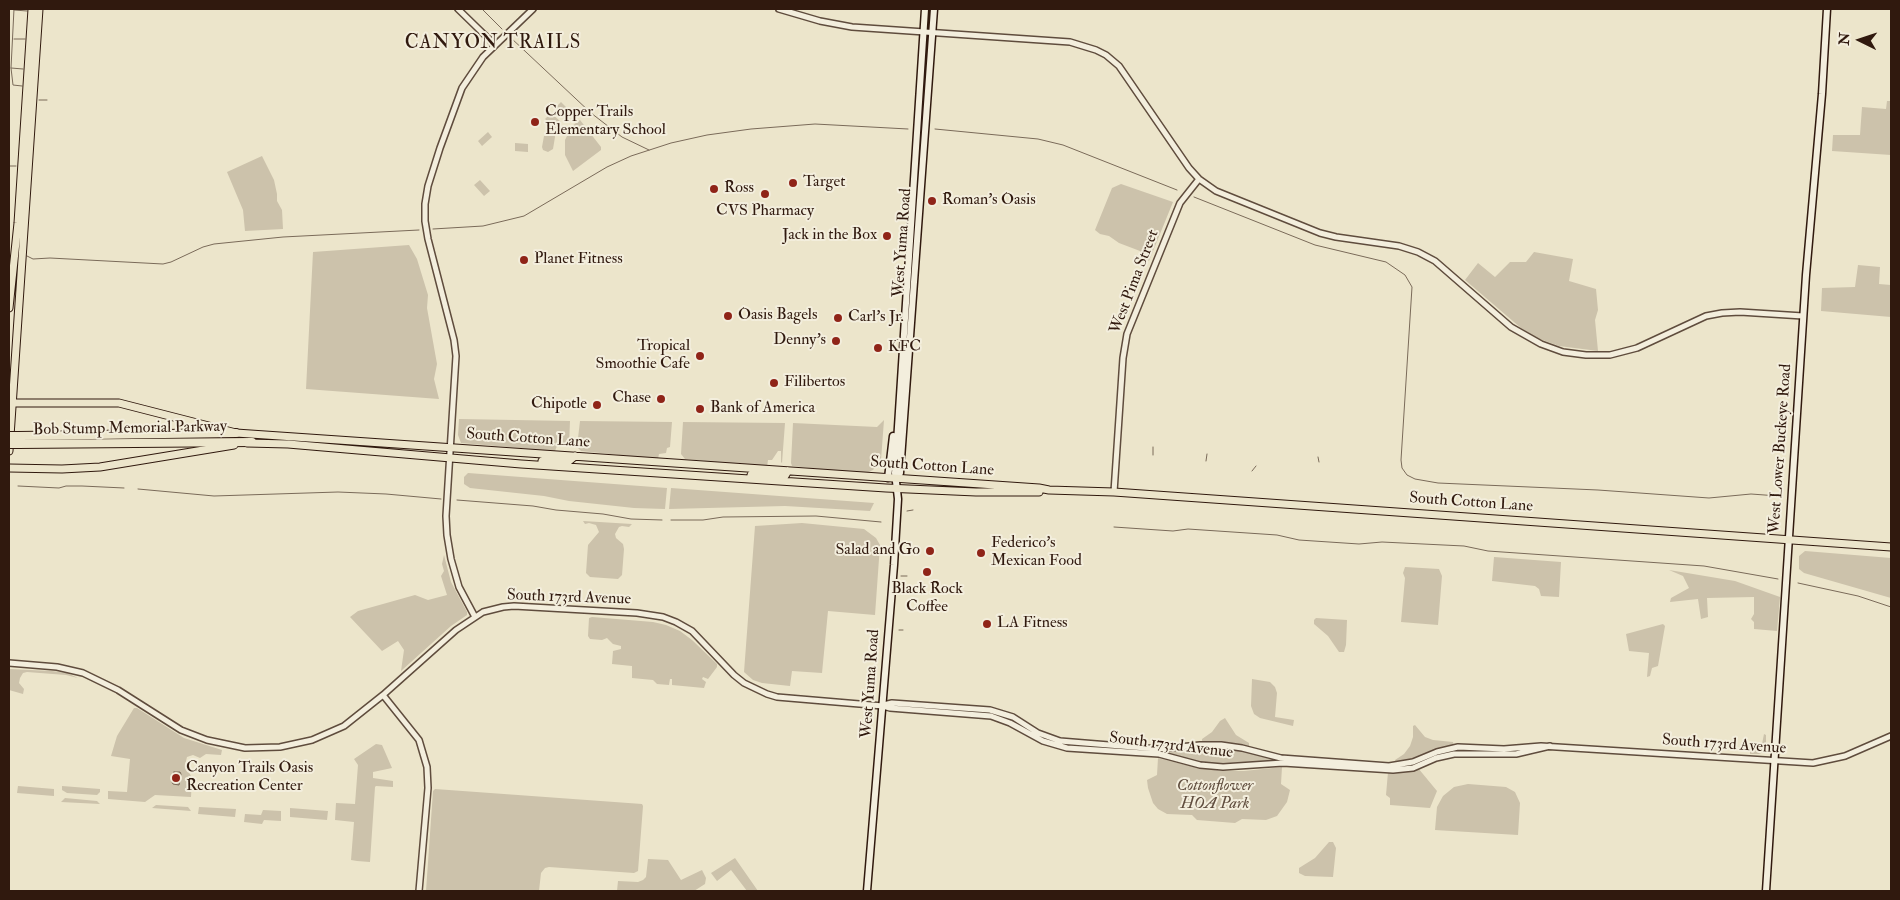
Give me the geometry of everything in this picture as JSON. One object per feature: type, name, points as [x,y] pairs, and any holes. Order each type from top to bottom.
[{"type":"highway","name":"Bob Stump Memorial Parkway","points":[[9,444],[18,440],[236,433]]},
{"type":"highway","name":"Bob Stump Memorial Parkway","points":[[9,436],[18,440],[252,442]]},
{"type":"main road","points":[[9,451],[32,9]]},
{"type":"main road","points":[[9,308],[19,251],[39,9]]},
{"type":"main road","name":"West Yuma Road","points":[[867,891],[892,594],[897,489],[895,473],[925,9]]},
{"type":"main road","name":"West Yuma Road","points":[[897,478],[900,473],[934,9]]},
{"type":"main road","name":"West Lower Buckeye Road","points":[[1766,891],[1803,316],[1822,94],[1827,9]]},
{"type":"main road","points":[[917,146],[921,149],[918,183],[921,187]]},
{"type":"main road","points":[[904,332],[908,336],[904,385],[905,401]]},
{"type":"main road","name":"South Cotton Lane","points":[[10,404],[119,403],[236,433],[1891,547]]},
{"type":"main road","points":[[888,478],[895,428],[898,426]]},
{"type":"main road","name":"South Cotton Lane","points":[[9,468],[62,469],[100,466],[252,442],[521,464],[897,489],[976,492],[1040,492],[1049,490]]},
{"type":"main road","points":[[521,464],[538,461],[569,461],[575,456]]},
{"type":"main road","points":[[674,463],[674,474]]},
{"type":"main road","points":[[720,478],[738,475],[785,476],[788,471]]},
{"type":"main road","points":[[976,492],[980,488],[1010,486]]},
{"type":"street","points":[[458,9],[494,44]]},
{"type":"street","points":[[475,616],[459,588],[450,559],[446,518],[456,366],[455,346],[426,230],[424,215],[426,194],[454,107],[471,73],[494,44],[533,9]]},
{"type":"street","points":[[779,9],[837,24],[1070,42],[1089,47],[1106,55],[1124,74],[1174,148],[1199,179],[1216,191],[1320,233],[1399,246],[1418,252],[1435,261],[1512,327],[1541,344],[1564,352],[1586,355],[1610,355],[1637,348],[1706,316],[1722,313],[1740,312],[1803,316]]},
{"type":"street","name":"West Pima Street","points":[[1114,492],[1125,341],[1161,246],[1183,198],[1199,179]]},
{"type":"street","name":"South 173rd Avenue","points":[[9,663],[57,667],[83,673],[118,690],[181,730],[216,743],[254,748],[280,747],[299,744],[328,734],[354,719],[456,630],[475,616],[492,609],[514,606],[663,617],[692,631],[744,684],[767,694],[777,697],[991,716],[1010,722],[1042,742],[1062,747],[1159,754],[1200,765],[1223,767],[1283,763],[1397,770],[1413,768],[1454,754],[1516,754],[1550,746]]},
{"type":"street","points":[[383,695],[418,740],[427,767],[428,784],[419,891]]},
{"type":"street","name":"South 173rd Avenue","points":[[882,706],[892,703],[990,710],[1013,717],[1046,737],[1064,742],[1158,749],[1221,745],[1282,758],[1389,766],[1413,762],[1437,752],[1458,747],[1504,749],[1550,746],[1805,763],[1833,760],[1891,736]]},
{"type":"green space","points":[[1887,101],[1891,101],[1891,155],[1832,151],[1833,135],[1860,135],[1862,107],[1886,109]]},
{"type":"green space","points":[[561,102],[571,112],[565,118],[555,108]]},
{"type":"green space","points":[[551,113],[561,122],[556,128],[545,119]]},
{"type":"green space","points":[[580,120],[601,147],[601,150],[573,171],[565,155],[565,140],[572,126]]},
{"type":"green space","points":[[550,127],[554,131],[555,137],[553,149],[548,152],[543,150],[542,147],[544,136],[546,136]]},
{"type":"green space","points":[[488,132],[492,137],[482,146],[478,141]]},
{"type":"green space","points":[[515,143],[528,144],[528,152],[515,151]]},
{"type":"green space","points":[[262,156],[274,180],[277,201],[282,210],[283,229],[245,231],[243,210],[227,172]]},
{"type":"green space","points":[[480,180],[490,191],[484,196],[474,185]]},
{"type":"green space","points":[[1121,184],[1173,202],[1149,261],[1140,251],[1119,243],[1095,230],[1112,188]]},
{"type":"green space","points":[[409,245],[417,259],[428,295],[427,308],[437,364],[434,379],[439,399],[306,389],[313,252]]},
{"type":"green space","points":[[1534,252],[1573,259],[1569,281],[1596,289],[1598,310],[1595,320],[1598,351],[1559,346],[1537,338],[1521,328],[1465,280],[1478,263],[1495,277],[1510,262],[1526,262]]},
{"type":"green space","points":[[1858,265],[1880,267],[1879,284],[1891,285],[1891,317],[1821,311],[1822,288],[1855,287]]},
{"type":"green space","points":[[459,419],[570,421],[569,446],[557,446],[555,451],[461,443],[458,435]]},
{"type":"green space","points":[[884,420],[881,460],[873,470],[864,474],[792,466],[793,423],[877,427]]},
{"type":"green space","points":[[580,421],[672,422],[670,447],[667,448],[666,453],[659,454],[658,459],[581,451],[577,447]]},
{"type":"green space","points":[[683,422],[785,423],[782,463],[781,451],[778,451],[772,460],[768,460],[767,467],[685,459],[681,454]]},
{"type":"green space","points":[[468,473],[667,488],[665,509],[634,508],[569,501],[544,496],[470,488],[464,484],[464,477]]},
{"type":"green space","points":[[671,488],[874,503],[870,511],[785,506],[669,509]]},
{"type":"green space","points":[[583,521],[632,524],[629,527],[619,527],[615,534],[616,538],[623,544],[624,549],[622,575],[618,579],[590,577],[586,573],[588,545],[599,532],[596,525],[585,524]]},
{"type":"green space","points":[[802,523],[864,529],[876,538],[880,545],[875,615],[828,611],[822,673],[792,671],[790,686],[762,683],[753,680],[744,672],[755,526]]},
{"type":"green space","points":[[1805,551],[1891,558],[1891,598],[1804,573],[1799,569],[1799,556]]},
{"type":"green space","points":[[444,555],[451,582],[467,615],[451,626],[401,671],[404,650],[398,641],[382,651],[350,617],[358,611],[415,595],[428,600],[447,595],[441,576],[444,571],[442,564]]},
{"type":"green space","points":[[1494,557],[1561,562],[1559,597],[1541,596],[1539,589],[1535,586],[1492,581]]},
{"type":"green space","points":[[1405,567],[1439,569],[1442,576],[1438,625],[1401,622],[1405,578],[1403,573]]},
{"type":"green space","points":[[1669,570],[1735,581],[1780,597],[1777,631],[1754,629],[1754,622],[1751,619],[1754,614],[1754,597],[1707,598],[1708,617],[1701,619],[1698,599],[1670,602],[1671,598],[1689,588],[1683,576]]},
{"type":"green space","points":[[589,618],[653,622],[666,625],[680,631],[692,640],[717,664],[717,667],[708,679],[703,677],[702,679],[706,682],[704,688],[672,685],[672,679],[670,679],[669,685],[657,684],[653,680],[632,678],[632,666],[612,664],[613,651],[621,649],[621,646],[613,644],[607,638],[602,640],[590,639],[588,636]]},
{"type":"green space","points":[[1316,618],[1347,620],[1344,652],[1339,652],[1328,636],[1314,624]]},
{"type":"green space","points":[[1663,624],[1665,626],[1658,666],[1652,668],[1650,676],[1647,677],[1649,653],[1629,651],[1626,634]]},
{"type":"green space","points":[[9,669],[52,671],[67,673],[78,678],[66,675],[23,673],[19,683],[24,689],[23,694],[9,690]]},
{"type":"green space","points":[[1252,679],[1270,682],[1275,687],[1277,693],[1275,717],[1294,720],[1293,726],[1260,718],[1254,714],[1251,706]]},
{"type":"green space","points":[[134,708],[137,708],[184,738],[222,750],[221,755],[206,754],[200,758],[193,755],[187,757],[185,765],[192,778],[191,797],[155,795],[145,802],[108,799],[108,791],[127,792],[130,759],[111,756],[117,736]]},
{"type":"green space","points":[[1225,718],[1236,735],[1249,743],[1249,747],[1225,743],[1202,743],[1202,739],[1212,732],[1220,721]]},
{"type":"green space","points":[[1415,725],[1425,737],[1433,740],[1453,742],[1454,746],[1396,764],[1395,760],[1404,754],[1410,746],[1413,737],[1413,726]]},
{"type":"green space","points":[[1764,734],[1766,735],[1766,745],[1763,752],[1750,754],[1750,749],[1757,748],[1762,744]]},
{"type":"green space","points":[[376,744],[382,745],[392,768],[373,772],[373,778],[393,781],[393,787],[375,787],[370,862],[351,860],[354,822],[335,820],[336,803],[355,804],[358,765],[354,759]]},
{"type":"green space","points":[[1220,746],[1333,763],[1217,766],[1120,750]]},
{"type":"green space","name":"Cottonflower HOA Park","points":[[1158,758],[1221,771],[1244,771],[1282,767],[1281,784],[1290,790],[1287,802],[1277,816],[1266,820],[1242,819],[1235,823],[1197,820],[1192,815],[1167,814],[1158,809],[1153,803],[1148,788],[1147,780],[1157,775]]},
{"type":"green space","points":[[1418,768],[1437,791],[1430,808],[1390,805],[1390,798],[1386,795],[1388,772]]},
{"type":"green space","points":[[1468,784],[1506,787],[1515,792],[1520,803],[1518,835],[1435,830],[1437,807],[1443,796],[1454,787]]},
{"type":"green space","points":[[18,786],[54,789],[54,796],[17,793]]},
{"type":"green space","points":[[62,786],[100,789],[100,792],[97,795],[67,793],[62,790]]},
{"type":"green space","points":[[435,789],[642,804],[638,871],[634,873],[549,867],[545,868],[541,873],[539,891],[426,891],[433,791]]},
{"type":"green space","points":[[65,798],[97,801],[100,804],[61,802]]},
{"type":"green space","points":[[156,805],[188,807],[191,811],[152,808]]},
{"type":"green space","points":[[199,807],[236,809],[235,817],[198,814]]},
{"type":"green space","points":[[290,808],[328,811],[327,820],[290,817]]},
{"type":"green space","points":[[263,810],[281,811],[281,821],[264,820],[262,824],[244,822],[245,814],[261,815]]},
{"type":"green space","points":[[1329,842],[1333,842],[1336,848],[1333,877],[1305,876],[1299,873],[1299,868],[1315,858]]},
{"type":"green space","points":[[735,858],[758,891],[747,891],[731,870],[717,881],[711,873]]},
{"type":"green space","points":[[648,859],[668,860],[681,880],[702,870],[706,878],[705,884],[694,891],[617,891],[618,881],[638,882],[646,877]]},
{"type":"shaded area","points":[[174,772],[180,772],[181,774],[179,785],[172,782]]},
{"type":"waterway","points":[[14,9],[11,68],[13,85],[22,86]]},
{"type":"waterway","points":[[482,9],[502,29]]},
{"type":"waterway","points":[[14,10],[27,11]]},
{"type":"waterway","points":[[511,38],[591,113],[622,137],[649,150]]},
{"type":"waterway","points":[[14,39],[25,39]]},
{"type":"waterway","points":[[11,68],[23,69]]},
{"type":"waterway","points":[[39,100],[47,100]]},
{"type":"waterway","points":[[433,229],[483,226],[524,216],[607,167],[631,156],[671,143],[707,135],[751,129],[815,124],[908,129]]},
{"type":"waterway","points":[[935,129],[1038,139],[1063,145],[1177,190]]},
{"type":"waterway","points":[[9,166],[16,166]]},
{"type":"waterway","points":[[1194,197],[1315,245],[1386,262],[1405,275],[1412,287],[1401,460],[1402,468],[1407,475],[1415,479],[1438,483],[1598,490],[1709,498],[1751,494],[1778,496]]},
{"type":"waterway","points":[[27,256],[33,259],[50,258],[163,264],[214,244],[283,237],[419,230]]},
{"type":"waterway","points":[[1153,447],[1153,455]]},
{"type":"waterway","points":[[1206,461],[1207,454]]},
{"type":"waterway","points":[[1318,457],[1319,462]]},
{"type":"waterway","points":[[1252,471],[1256,466]]},
{"type":"waterway","points":[[18,486],[124,488]]},
{"type":"waterway","points":[[138,489],[214,496],[338,492],[441,499]]},
{"type":"waterway","points":[[457,500],[533,506],[631,519],[662,520]]},
{"type":"waterway","points":[[907,511],[913,510]]},
{"type":"waterway","points":[[671,520],[703,520],[723,517],[816,516],[881,522]]},
{"type":"waterway","points":[[1114,527],[1173,531],[1188,529],[1277,535],[1299,540],[1359,544],[1382,542],[1464,546],[1488,551],[1704,566],[1778,579]]},
{"type":"waterway","points":[[903,544],[908,545]]},
{"type":"waterway","points":[[901,576],[907,576]]},
{"type":"waterway","points":[[1798,583],[1858,596],[1891,607]]},
{"type":"place","name":"Copper Trails Elementary School","points":[[535,122]]},
{"type":"place","name":"Target","points":[[793,183]]},
{"type":"place","name":"Ross","points":[[714,189]]},
{"type":"place","name":"CVS Pharmacy","points":[[765,194]]},
{"type":"place","name":"Roman's Oasis","points":[[932,201]]},
{"type":"place","name":"Jack in the Box","points":[[887,236]]},
{"type":"place","name":"Planet Fitness","points":[[524,260]]},
{"type":"place","name":"Oasis Bagels","points":[[728,316]]},
{"type":"place","name":"Carl's Jr.","points":[[838,318]]},
{"type":"place","name":"Denny's","points":[[836,341]]},
{"type":"place","name":"KFC","points":[[878,348]]},
{"type":"place","name":"Tropical Smoothie Cafe","points":[[700,356]]},
{"type":"place","name":"Filibertos","points":[[774,383]]},
{"type":"place","name":"Chase","points":[[661,399]]},
{"type":"place","name":"Chipotle","points":[[597,405]]},
{"type":"place","name":"Bank of America","points":[[700,409]]},
{"type":"place","name":"Salad and Go","points":[[930,551]]},
{"type":"place","name":"Federico's Mexican Food","points":[[981,553]]},
{"type":"place","name":"Black Rock Coffee","points":[[927,572]]},
{"type":"place","name":"LA Fitness","points":[[987,624]]},
{"type":"place","name":"Canyon Trails Oasis Recreation Center","points":[[176,778]]},
{"type":"district","name":"CANYON TRAILS","points":[[493,44]]}]
